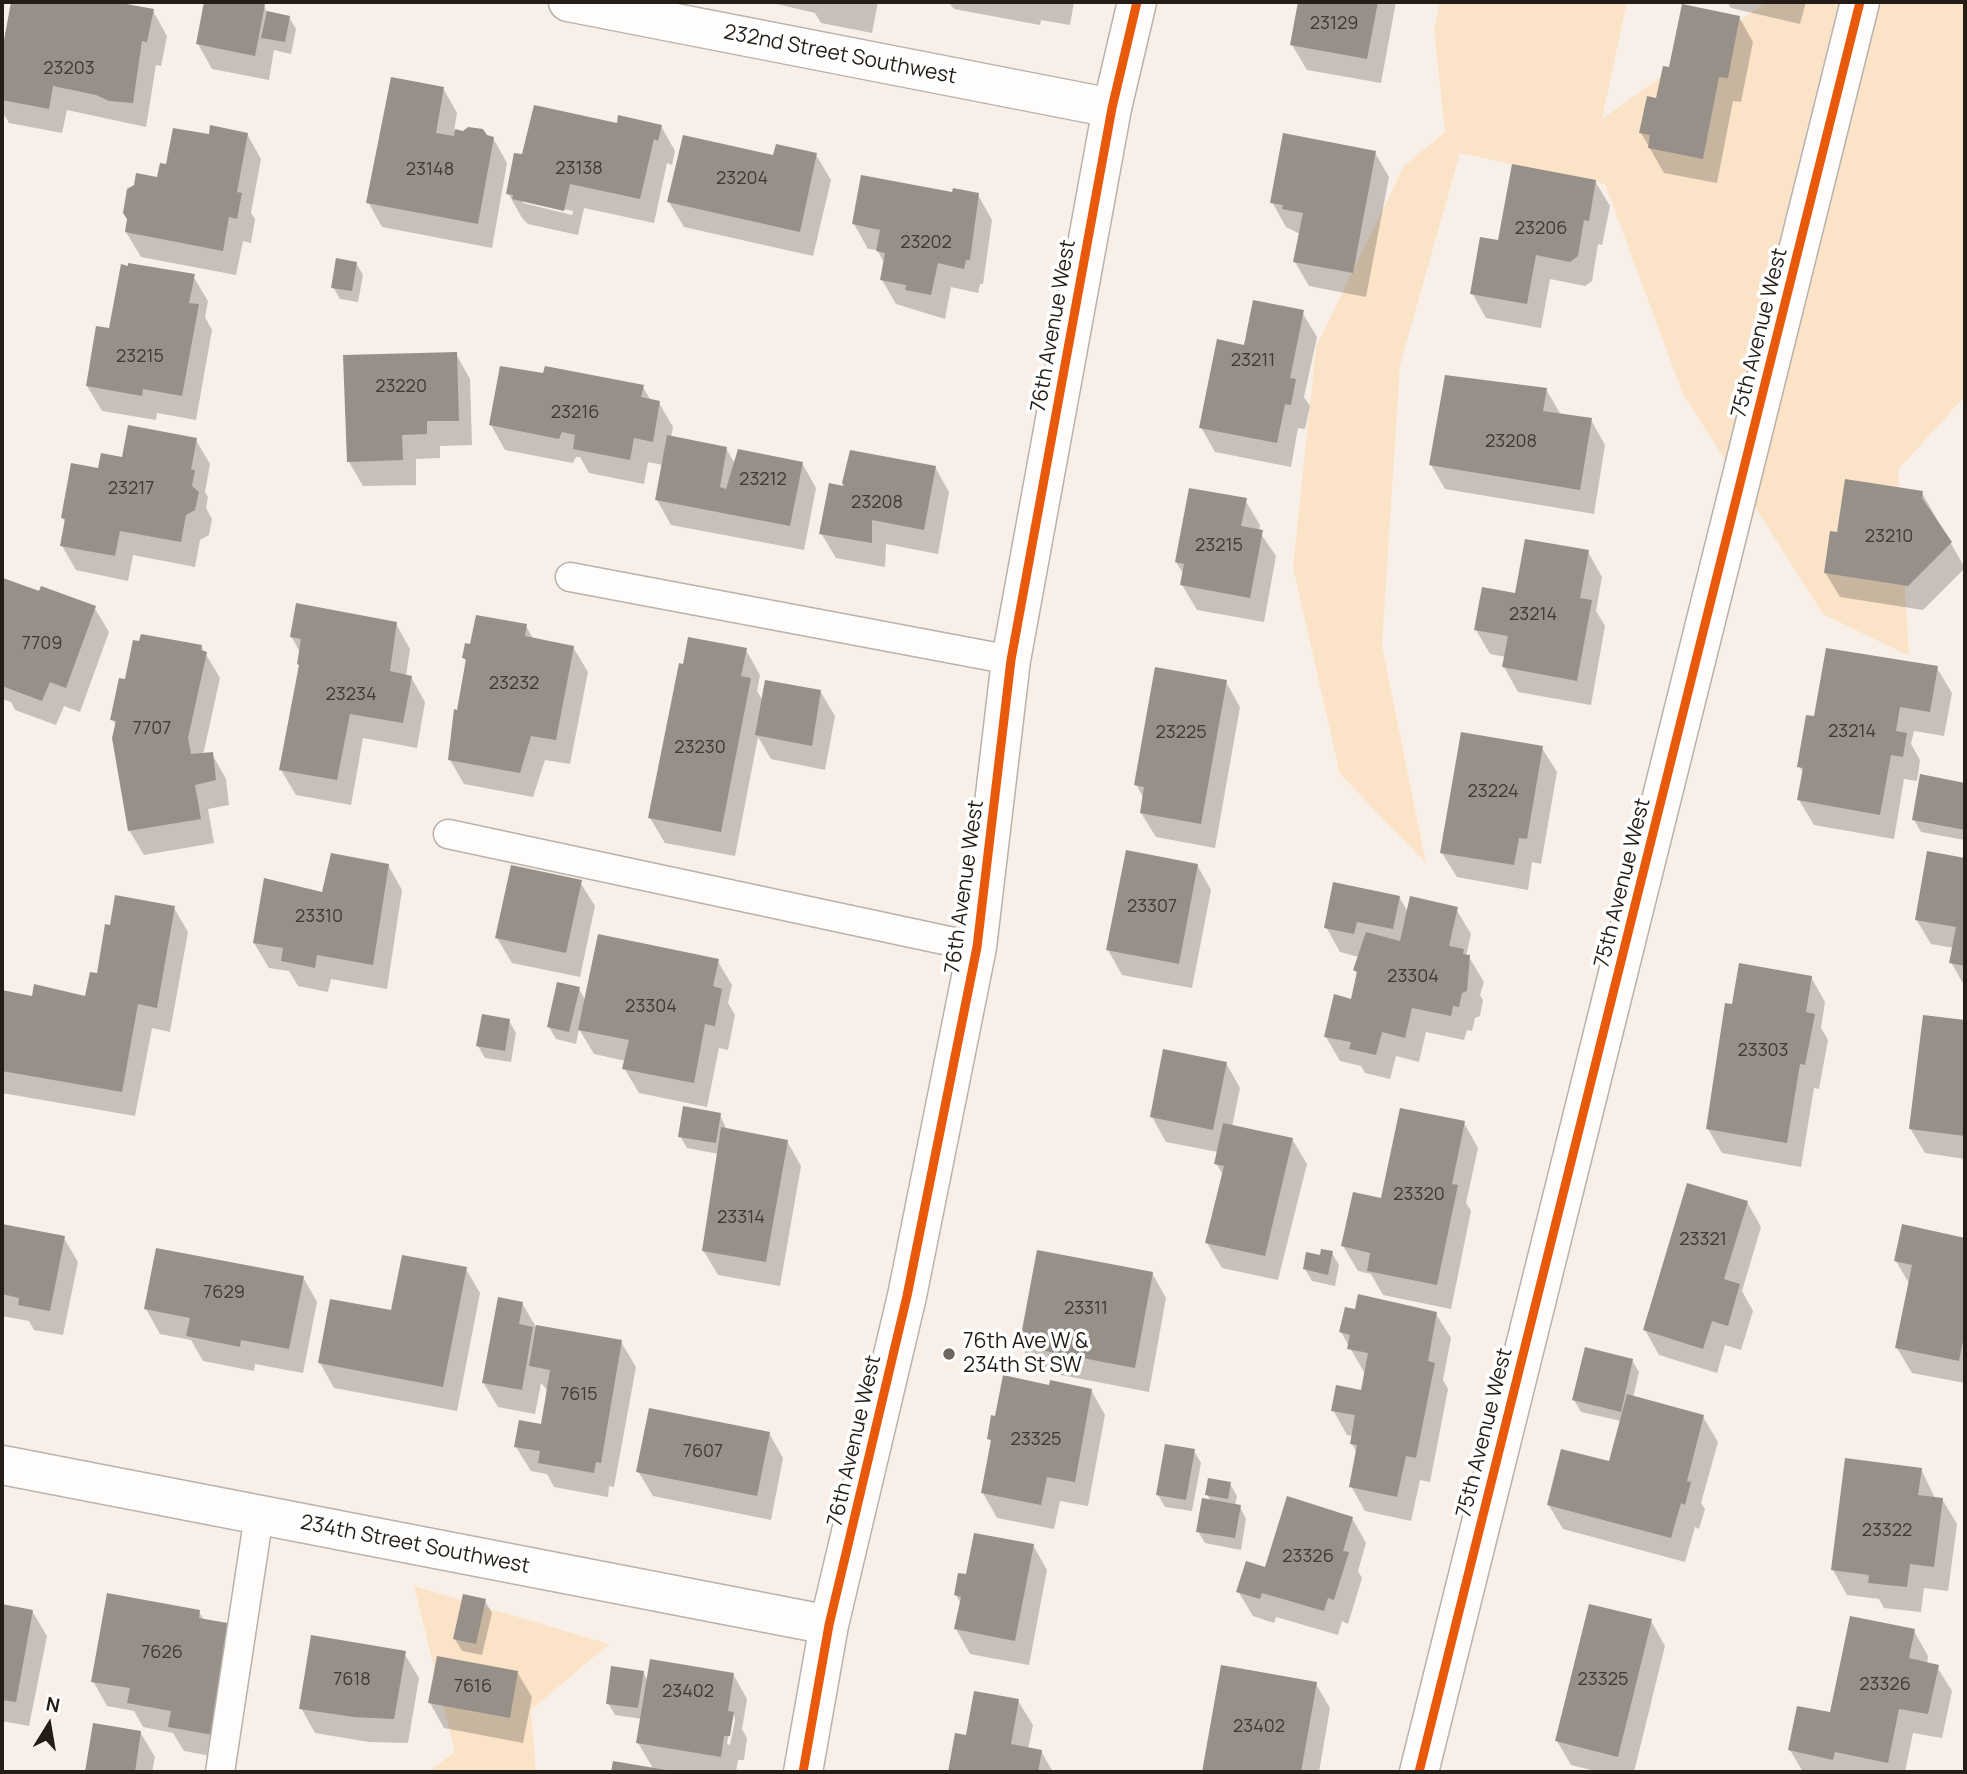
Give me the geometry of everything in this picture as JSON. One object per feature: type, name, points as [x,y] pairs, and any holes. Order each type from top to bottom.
[{"type":"street","name":"232nd Street Southwest","points":[[568,2],[1112,108]]},
{"type":"street","name":"76th Avenue West","points":[[803,1772],[829,1625],[907,1296],[977,947],[1011,660],[1112,108],[1137,2]]},
{"type":"street","name":"75th Avenue West","points":[[1419,1772],[1860,2]]},
{"type":"street","name":"234th Street Southwest","points":[[2,1465],[829,1625]]},
{"type":"lane","points":[[570,577],[1011,660]]},
{"type":"lane","points":[[448,834],[977,947]]},
{"type":"lane","points":[[220,1772],[259,1515]]},
{"type":"shaded area","points":[[1440,2],[1627,2],[1602,119],[1766,2],[1965,2],[1965,396],[1898,470],[1909,656],[1823,614],[1682,392],[1605,184],[1460,153],[1400,365],[1382,646],[1426,863],[1340,774],[1293,567],[1316,347],[1404,166],[1445,132],[1434,30]]},
{"type":"shaded area","points":[[414,1586],[609,1644],[531,1710],[536,1772],[428,1772],[455,1752]]},
{"type":"building","points":[[11,2],[115,2],[154,9],[147,42],[142,41],[133,103],[109,101],[96,95],[53,86],[49,109],[2,100],[2,51]]},
{"type":"building","points":[[204,2],[265,4],[255,56],[196,44]]},
{"type":"building","points":[[1298,2],[1378,2],[1367,59],[1290,45]]},
{"type":"building","points":[[1682,4],[1740,16],[1728,78],[1719,77],[1703,159],[1648,148],[1650,135],[1639,133],[1647,96],[1656,98],[1663,66],[1669,67]]},
{"type":"building","points":[[267,11],[290,16],[285,42],[261,38]]},
{"type":"building","points":[[391,77],[444,87],[436,133],[454,136],[455,129],[463,131],[468,127],[483,129],[487,135],[494,137],[478,224],[366,203]]},
{"type":"building","points":[[534,105],[617,123],[618,115],[662,125],[658,141],[654,139],[640,199],[570,184],[564,211],[512,199],[513,195],[506,194],[514,153],[522,154]]},
{"type":"building","points":[[210,125],[248,133],[237,192],[242,193],[237,219],[229,217],[223,251],[125,232],[127,219],[123,213],[127,189],[134,185],[136,173],[157,177],[160,163],[166,164],[173,128],[209,134]]},
{"type":"building","points":[[1283,133],[1376,151],[1353,273],[1293,262],[1303,213],[1282,209],[1283,205],[1270,203]]},
{"type":"building","points":[[683,135],[773,155],[776,144],[817,153],[800,232],[667,202]]},
{"type":"building","points":[[1512,164],[1596,180],[1589,221],[1584,220],[1578,256],[1570,262],[1536,255],[1527,304],[1470,294],[1480,237],[1498,240]]},
{"type":"building","points":[[861,175],[952,192],[953,188],[979,193],[970,260],[966,260],[964,269],[938,263],[931,295],[905,290],[906,285],[880,280],[885,253],[876,251],[880,230],[852,224]]},
{"type":"building","points":[[336,258],[357,262],[352,291],[331,288]]},
{"type":"building","points":[[128,263],[195,274],[189,303],[199,304],[182,396],[143,389],[142,396],[86,386],[96,326],[109,328],[121,264],[128,266]]},
{"type":"building","points":[[1253,300],[1304,310],[1290,378],[1296,379],[1291,405],[1285,404],[1277,443],[1199,428],[1217,339],[1244,345]]},
{"type":"building","points":[[457,352],[459,421],[427,421],[427,434],[402,435],[403,460],[347,462],[343,355]]},
{"type":"building","points":[[500,366],[543,373],[545,366],[644,385],[641,397],[660,401],[653,442],[634,438],[630,460],[573,449],[575,435],[562,432],[559,439],[489,425]]},
{"type":"building","points":[[1445,375],[1547,388],[1543,411],[1592,418],[1580,490],[1429,465]]},
{"type":"building","points":[[128,425],[197,438],[191,470],[195,470],[192,486],[199,492],[195,510],[186,515],[181,542],[120,531],[115,556],[60,546],[65,519],[61,518],[71,463],[98,468],[101,453],[122,457]]},
{"type":"building","points":[[667,435],[727,447],[720,487],[726,489],[738,449],[803,462],[790,526],[655,500]]},
{"type":"building","points":[[850,450],[936,466],[924,530],[872,520],[872,543],[819,534],[829,483],[844,486],[842,483]]},
{"type":"building","points":[[1845,479],[1923,491],[1922,498],[1952,542],[1908,586],[1824,573],[1830,531],[1837,532]]},
{"type":"building","points":[[1189,488],[1247,498],[1241,526],[1263,530],[1250,598],[1180,585],[1184,564],[1175,562]]},
{"type":"building","points":[[1525,539],[1589,550],[1580,598],[1592,600],[1577,681],[1502,667],[1508,636],[1474,630],[1482,587],[1515,593]]},
{"type":"building","points":[[3,578],[39,591],[41,586],[96,606],[66,688],[50,682],[42,701],[2,686]]},
{"type":"building","points":[[296,603],[397,622],[390,671],[412,676],[403,723],[350,714],[337,780],[279,770],[299,665],[301,639],[290,637]]},
{"type":"building","points":[[476,615],[527,624],[525,636],[574,646],[556,740],[531,736],[520,773],[448,760],[454,709],[457,710],[466,659],[462,658],[465,643],[470,644]]},
{"type":"building","points":[[141,634],[202,645],[201,650],[207,652],[188,738],[191,754],[213,752],[216,780],[195,785],[201,819],[128,831],[112,738],[116,721],[110,720],[119,678],[125,679],[133,640],[139,641]]},
{"type":"building","points":[[688,637],[747,648],[741,676],[751,678],[721,832],[648,818],[679,663],[683,664]]},
{"type":"building","points":[[1826,648],[1938,666],[1930,712],[1900,707],[1896,731],[1907,733],[1903,757],[1891,755],[1880,815],[1797,800],[1803,768],[1797,767],[1806,715],[1814,716]]},
{"type":"building","points":[[1155,667],[1227,680],[1201,824],[1140,813],[1144,787],[1134,785]]},
{"type":"building","points":[[765,680],[821,690],[812,746],[755,735]]},
{"type":"building","points":[[1461,732],[1543,746],[1527,839],[1519,838],[1514,865],[1440,853]]},
{"type":"building","points":[[1920,774],[1965,783],[1965,830],[1912,820]]},
{"type":"building","points":[[1126,850],[1198,864],[1179,964],[1106,950]]},
{"type":"building","points":[[1927,851],[1965,858],[1965,966],[1949,963],[1956,927],[1915,920]]},
{"type":"building","points":[[331,853],[389,864],[373,965],[317,955],[315,968],[281,961],[283,948],[253,943],[264,878],[322,892]]},
{"type":"building","points":[[511,865],[582,880],[566,953],[495,938]]},
{"type":"building","points":[[1333,882],[1400,896],[1393,929],[1357,922],[1354,934],[1324,928]]},
{"type":"building","points":[[115,895],[175,906],[157,1008],[138,1004],[122,1092],[2,1071],[2,990],[32,996],[34,984],[85,996],[90,972],[97,973],[105,924],[110,925]]},
{"type":"building","points":[[1410,896],[1458,907],[1449,946],[1464,949],[1463,954],[1470,955],[1467,991],[1462,993],[1459,1007],[1453,1006],[1451,1016],[1412,1008],[1405,1038],[1382,1032],[1376,1055],[1349,1049],[1351,1042],[1324,1037],[1334,994],[1351,999],[1357,972],[1353,970],[1366,932],[1400,941]]},
{"type":"building","points":[[598,934],[719,959],[713,986],[722,989],[715,1026],[705,1024],[694,1083],[622,1069],[629,1040],[578,1030]]},
{"type":"building","points":[[1739,963],[1812,976],[1806,1012],[1815,1014],[1805,1065],[1800,1064],[1787,1143],[1706,1129],[1725,1003],[1732,1004]]},
{"type":"building","points":[[557,982],[580,987],[569,1032],[547,1027]]},
{"type":"building","points":[[482,1014],[510,1019],[505,1051],[476,1046]]},
{"type":"building","points":[[1923,1015],[1965,1020],[1965,1136],[1909,1129]]},
{"type":"building","points":[[1163,1049],[1227,1062],[1213,1130],[1150,1117]]},
{"type":"building","points":[[683,1106],[721,1113],[716,1143],[678,1137]]},
{"type":"building","points":[[1400,1108],[1465,1121],[1452,1184],[1458,1185],[1437,1285],[1367,1271],[1370,1253],[1341,1246],[1353,1192],[1381,1198]]},
{"type":"building","points":[[1223,1123],[1293,1138],[1265,1256],[1205,1243],[1224,1166],[1214,1164]]},
{"type":"building","points":[[721,1127],[788,1140],[766,1262],[702,1251]]},
{"type":"building","points":[[1687,1183],[1748,1201],[1724,1279],[1740,1284],[1728,1326],[1712,1321],[1703,1349],[1643,1330]]},
{"type":"building","points":[[2,1224],[65,1236],[50,1311],[18,1305],[19,1298],[2,1294]]},
{"type":"building","points":[[1902,1224],[1965,1238],[1965,1331],[1959,1361],[1895,1348],[1912,1265],[1894,1261]]},
{"type":"building","points":[[156,1248],[304,1276],[289,1349],[241,1340],[240,1347],[186,1336],[190,1318],[144,1309]]},
{"type":"building","points":[[1321,1249],[1333,1251],[1328,1275],[1303,1269],[1306,1252],[1320,1255]]},
{"type":"building","points":[[1037,1250],[1153,1272],[1135,1368],[1019,1346]]},
{"type":"building","points":[[402,1255],[467,1267],[443,1387],[318,1363],[330,1299],[391,1310]]},
{"type":"building","points":[[1358,1294],[1437,1312],[1428,1361],[1435,1363],[1416,1458],[1406,1456],[1397,1497],[1349,1487],[1357,1445],[1350,1444],[1355,1415],[1331,1411],[1336,1385],[1361,1390],[1368,1353],[1347,1349],[1350,1335],[1339,1332],[1345,1307],[1355,1309]]},
{"type":"building","points":[[498,1297],[523,1302],[519,1324],[533,1327],[522,1390],[482,1383]]},
{"type":"building","points":[[536,1325],[622,1340],[601,1463],[596,1462],[594,1473],[538,1463],[540,1451],[514,1447],[519,1420],[541,1424],[550,1370],[529,1366]]},
{"type":"building","points":[[1585,1347],[1633,1359],[1621,1412],[1572,1400]]},
{"type":"building","points":[[1003,1375],[1049,1385],[1050,1380],[1092,1389],[1075,1482],[1047,1477],[1041,1505],[981,1493],[991,1440],[987,1439],[991,1415],[995,1416]]},
{"type":"building","points":[[1627,1394],[1704,1415],[1687,1481],[1691,1482],[1685,1505],[1681,1503],[1671,1538],[1547,1505],[1561,1449],[1609,1461]]},
{"type":"building","points":[[649,1408],[770,1432],[757,1496],[636,1472]]},
{"type":"building","points":[[1165,1444],[1195,1449],[1186,1500],[1156,1495]]},
{"type":"building","points":[[1845,1458],[1922,1468],[1918,1495],[1943,1498],[1934,1567],[1910,1564],[1907,1587],[1868,1583],[1869,1575],[1831,1570]]},
{"type":"building","points":[[1208,1478],[1231,1482],[1228,1499],[1205,1495]]},
{"type":"building","points":[[1287,1496],[1353,1517],[1343,1551],[1349,1552],[1334,1600],[1328,1598],[1324,1611],[1262,1593],[1260,1599],[1236,1592],[1246,1561],[1265,1567]]},
{"type":"building","points":[[1202,1498],[1241,1505],[1235,1538],[1196,1532]]},
{"type":"building","points":[[974,1533],[1034,1544],[1015,1641],[954,1629],[961,1597],[954,1595],[958,1573],[966,1574]]},
{"type":"building","points":[[107,1593],[200,1610],[199,1618],[233,1624],[213,1735],[168,1727],[171,1711],[127,1703],[130,1688],[91,1682]]},
{"type":"building","points":[[463,1594],[486,1599],[476,1644],[453,1639]]},
{"type":"building","points":[[2,1604],[33,1610],[16,1702],[2,1700]]},
{"type":"building","points":[[1589,1604],[1652,1619],[1618,1757],[1555,1741]]},
{"type":"building","points":[[1850,1616],[1915,1629],[1909,1658],[1939,1665],[1928,1714],[1899,1709],[1888,1763],[1835,1752],[1833,1760],[1788,1750],[1797,1706],[1830,1712]]},
{"type":"building","points":[[311,1635],[406,1651],[394,1719],[354,1717],[299,1709]]},
{"type":"building","points":[[437,1656],[518,1671],[510,1718],[428,1703]]},
{"type":"building","points":[[650,1659],[734,1673],[728,1711],[734,1712],[730,1736],[724,1736],[721,1757],[636,1743]]},
{"type":"building","points":[[1221,1665],[1317,1682],[1301,1772],[1202,1772]]},
{"type":"building","points":[[611,1666],[644,1671],[638,1708],[606,1704]]},
{"type":"building","points":[[974,1691],[1019,1699],[1011,1744],[1042,1750],[1038,1772],[948,1772],[955,1733],[966,1735]]},
{"type":"building","points":[[93,1723],[141,1731],[135,1772],[85,1772]]},
{"type":"building","points":[[613,1761],[672,1771],[672,1772],[611,1772]]},
{"type":"cycle path","points":[[803,1772],[829,1625],[907,1296],[977,947],[1011,660],[1112,108],[1137,2]]},
{"type":"cycle path","points":[[1419,1772],[1860,2]]},
{"type":"place","name":"76th Ave W & 234th St SW","points":[[949,1354]]}]
